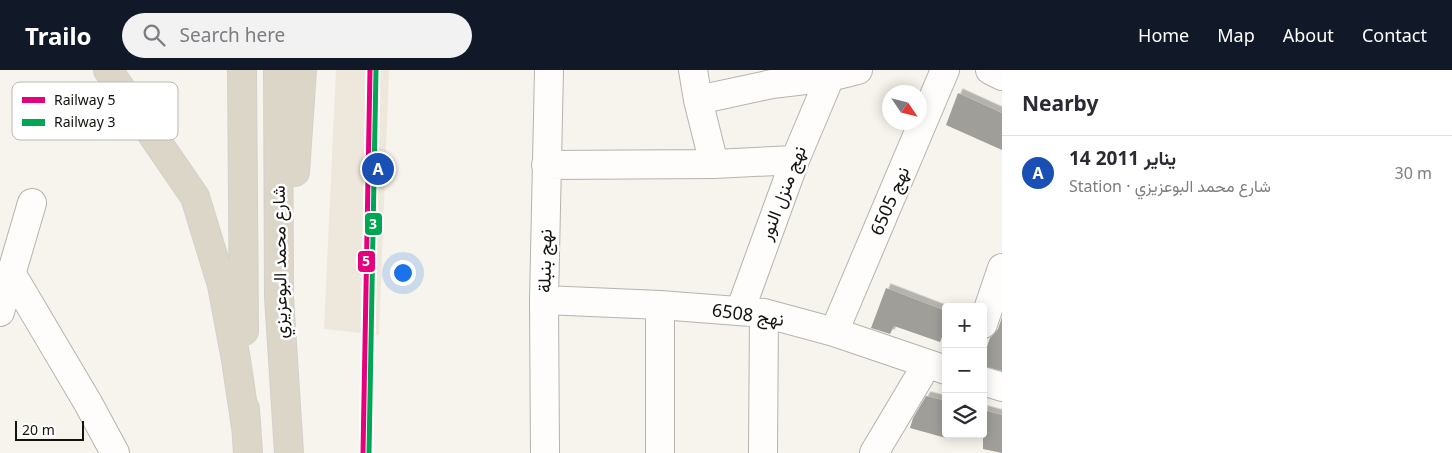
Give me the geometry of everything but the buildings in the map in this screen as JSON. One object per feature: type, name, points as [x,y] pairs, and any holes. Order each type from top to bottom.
[{"type":"highway","points":[[108,70],[116,82]]},
{"type":"highway","name":"شارع محمد البوعزيزي","points":[[242,70],[243,298],[247,440]]},
{"type":"highway","name":"شارع محمد البوعزيزي","points":[[278,70],[280,297],[289,453]]},
{"type":"highway","points":[[280,297],[290,241],[302,70]]},
{"type":"highway","points":[[156,140],[195,196],[222,284],[236,360],[247,440]]},
{"type":"street","name":"نهج بنبلة","points":[[546,453],[544,300],[549,70]]},
{"type":"street","points":[[693,70],[698,100],[714,164]]},
{"type":"street","points":[[698,100],[770,77],[830,76],[858,70]]},
{"type":"street","name":"نهج 6505","points":[[834,332],[945,70]]},
{"type":"street","points":[[990,70],[1002,76]]},
{"type":"street","name":"نهج منزل النور","points":[[763,453],[752,312],[795,160],[830,76]]},
{"type":"street","points":[[546,165],[714,164],[795,160]]},
{"type":"street","points":[[0,312],[32,204]]},
{"type":"street","points":[[987,312],[1002,268]]},
{"type":"street","points":[[12,274],[88,403],[115,453]]},
{"type":"street","name":"نهج 6508","points":[[544,300],[660,305],[752,312],[834,332],[936,367]]},
{"type":"street","points":[[660,305],[660,453]]},
{"type":"street","points":[[874,453],[936,367]]},
{"type":"street","points":[[987,382],[1002,387]]},
{"type":"shaded area","points":[[336,70],[389,70],[379,335],[324,329]]},
{"type":"rail line","name":"5","points":[[363,453],[370,70]]},
{"type":"rail line","name":"3","points":[[369,453],[376,70]]},
{"type":"place","name":"14 يناير 2011","points":[[378,169]]}]
